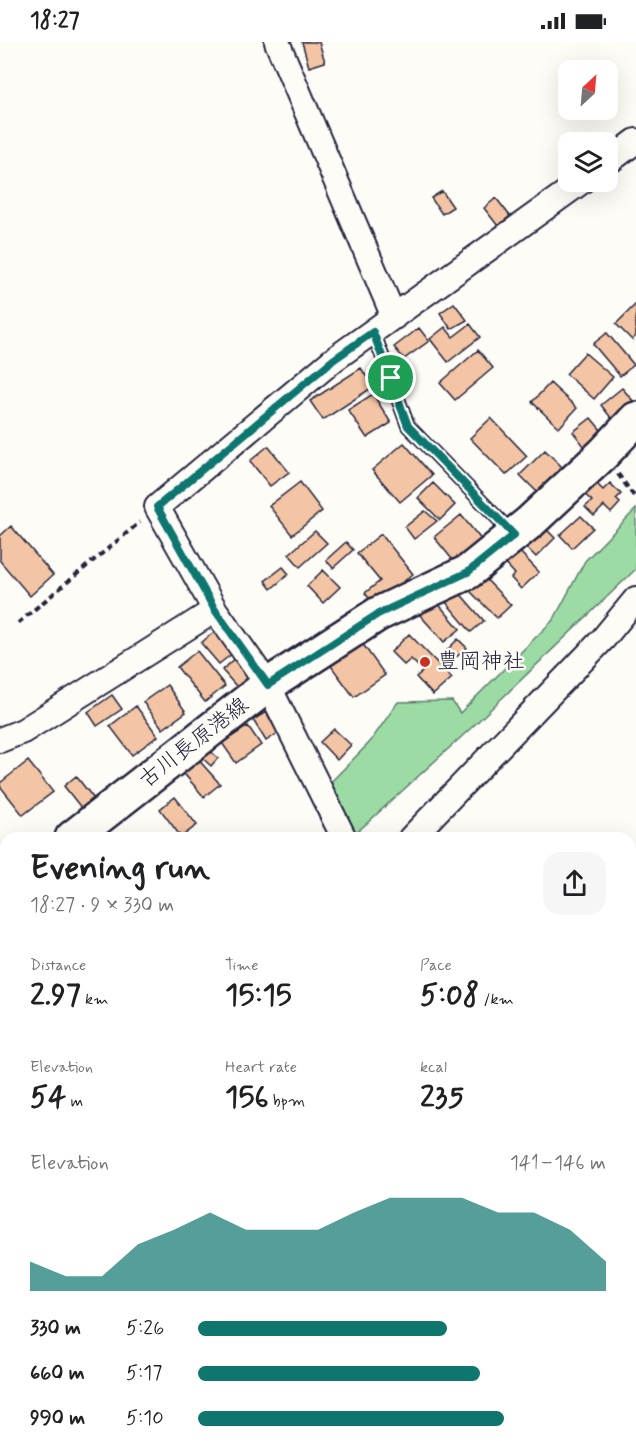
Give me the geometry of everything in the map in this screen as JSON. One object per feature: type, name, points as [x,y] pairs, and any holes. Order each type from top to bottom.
[{"type":"main road","name":"古川長原港線","points":[[80,832],[268,685],[378,614],[468,572],[514,535],[603,454],[636,419]]},
{"type":"street","points":[[277,42],[394,317]]},
{"type":"street","points":[[618,154],[636,141]]},
{"type":"street","points":[[341,832],[268,685],[215,610],[157,507],[333,360],[566,192]]},
{"type":"street","points":[[417,832],[596,646],[636,599]]},
{"type":"street","points":[[0,740],[22,731],[215,610]]},
{"type":"lane","points":[[373,332],[408,426],[514,535]]},
{"type":"path","points":[[18,623],[157,507]]},
{"type":"green space","points":[[636,509],[636,569],[470,729],[357,832],[354,832],[331,782],[370,742],[398,702],[452,701],[460,713],[554,619],[585,561]]},
{"type":"building","points":[[302,42],[319,42],[325,62],[309,67]]},
{"type":"building","points":[[442,191],[453,207],[442,214],[431,198]]},
{"type":"building","points":[[496,198],[510,216],[498,226],[484,208]]},
{"type":"building","points":[[454,303],[467,320],[451,329],[440,313]]},
{"type":"building","points":[[636,304],[636,336],[632,340],[616,324]]},
{"type":"building","points":[[470,324],[480,337],[448,362],[430,339],[445,327],[453,337]]},
{"type":"building","points":[[419,328],[429,341],[404,359],[394,347]]},
{"type":"building","points":[[607,333],[634,365],[620,376],[593,344]]},
{"type":"building","points":[[478,350],[493,368],[455,400],[440,383]]},
{"type":"building","points":[[585,353],[613,377],[594,399],[566,374]]},
{"type":"building","points":[[361,368],[373,387],[323,420],[310,401]]},
{"type":"building","points":[[550,383],[577,408],[559,428],[532,402]]},
{"type":"building","points":[[622,388],[634,402],[612,419],[601,405]]},
{"type":"building","points":[[373,394],[391,423],[367,438],[348,410]]},
{"type":"building","points":[[491,418],[527,456],[506,475],[470,438]]},
{"type":"building","points":[[591,418],[606,436],[588,451],[573,432]]},
{"type":"building","points":[[404,443],[432,475],[400,502],[372,470]]},
{"type":"building","points":[[268,446],[289,472],[270,486],[250,461]]},
{"type":"building","points":[[545,450],[566,471],[541,496],[520,475]]},
{"type":"building","points":[[594,481],[603,490],[610,483],[621,494],[616,499],[620,503],[611,513],[604,506],[594,516],[585,507],[592,501],[582,492]]},
{"type":"building","points":[[300,482],[322,511],[292,535],[269,506]]},
{"type":"building","points":[[433,483],[455,505],[440,520],[418,498]]},
{"type":"building","points":[[425,511],[437,521],[414,539],[405,527]]},
{"type":"building","points":[[461,515],[483,542],[456,564],[434,537]]},
{"type":"building","points":[[581,516],[593,528],[572,548],[560,535]]},
{"type":"building","points":[[542,525],[555,538],[536,557],[523,544]]},
{"type":"building","points":[[11,526],[53,575],[30,596],[0,561],[0,536]]},
{"type":"building","points":[[315,531],[327,543],[300,567],[289,554]]},
{"type":"building","points":[[381,534],[413,574],[374,605],[365,593],[380,581],[357,553]]},
{"type":"building","points":[[346,542],[353,550],[333,568],[326,560]]},
{"type":"building","points":[[518,550],[539,572],[521,589],[511,578],[515,574],[505,563]]},
{"type":"building","points":[[283,567],[289,574],[271,589],[265,581]]},
{"type":"building","points":[[323,570],[340,587],[323,603],[307,586]]},
{"type":"building","points":[[480,573],[511,605],[497,618],[466,587]]},
{"type":"building","points":[[457,590],[484,621],[471,632],[445,601]]},
{"type":"building","points":[[435,600],[460,629],[444,642],[419,614]]},
{"type":"building","points":[[215,631],[233,653],[219,664],[201,643]]},
{"type":"building","name":"豊岡神社","points":[[409,634],[452,678],[433,695],[416,677],[423,671],[411,659],[404,665],[391,652]]},
{"type":"building","points":[[458,639],[467,648],[455,658],[447,650]]},
{"type":"building","points":[[362,643],[385,675],[354,697],[331,666]]},
{"type":"building","points":[[197,651],[225,686],[205,702],[177,667]]},
{"type":"building","points":[[236,658],[257,683],[243,694],[222,670]]},
{"type":"building","points":[[167,685],[186,712],[163,729],[143,702]]},
{"type":"building","points":[[112,695],[122,709],[97,726],[88,712]]},
{"type":"building","points":[[136,706],[158,736],[132,755],[110,726]]},
{"type":"building","points":[[266,712],[278,733],[266,741],[253,720]]},
{"type":"building","points":[[248,726],[261,745],[236,763],[222,743]]},
{"type":"building","points":[[334,729],[351,745],[337,760],[320,742]]},
{"type":"building","points":[[206,747],[218,758],[211,766],[199,755]]},
{"type":"building","points":[[196,757],[220,784],[204,797],[180,769]]},
{"type":"building","points":[[28,761],[53,792],[23,815],[0,783]]},
{"type":"building","points":[[76,776],[94,799],[82,809],[64,786]]},
{"type":"building","points":[[175,797],[197,825],[188,832],[177,832],[160,809]]},
{"type":"place","name":"豊岡神社","points":[[425,662]]},
{"type":"route","points":[[373,332],[391,378],[408,426],[514,535],[468,572],[378,614],[268,685],[215,610],[157,507],[333,360],[373,332]]}]
